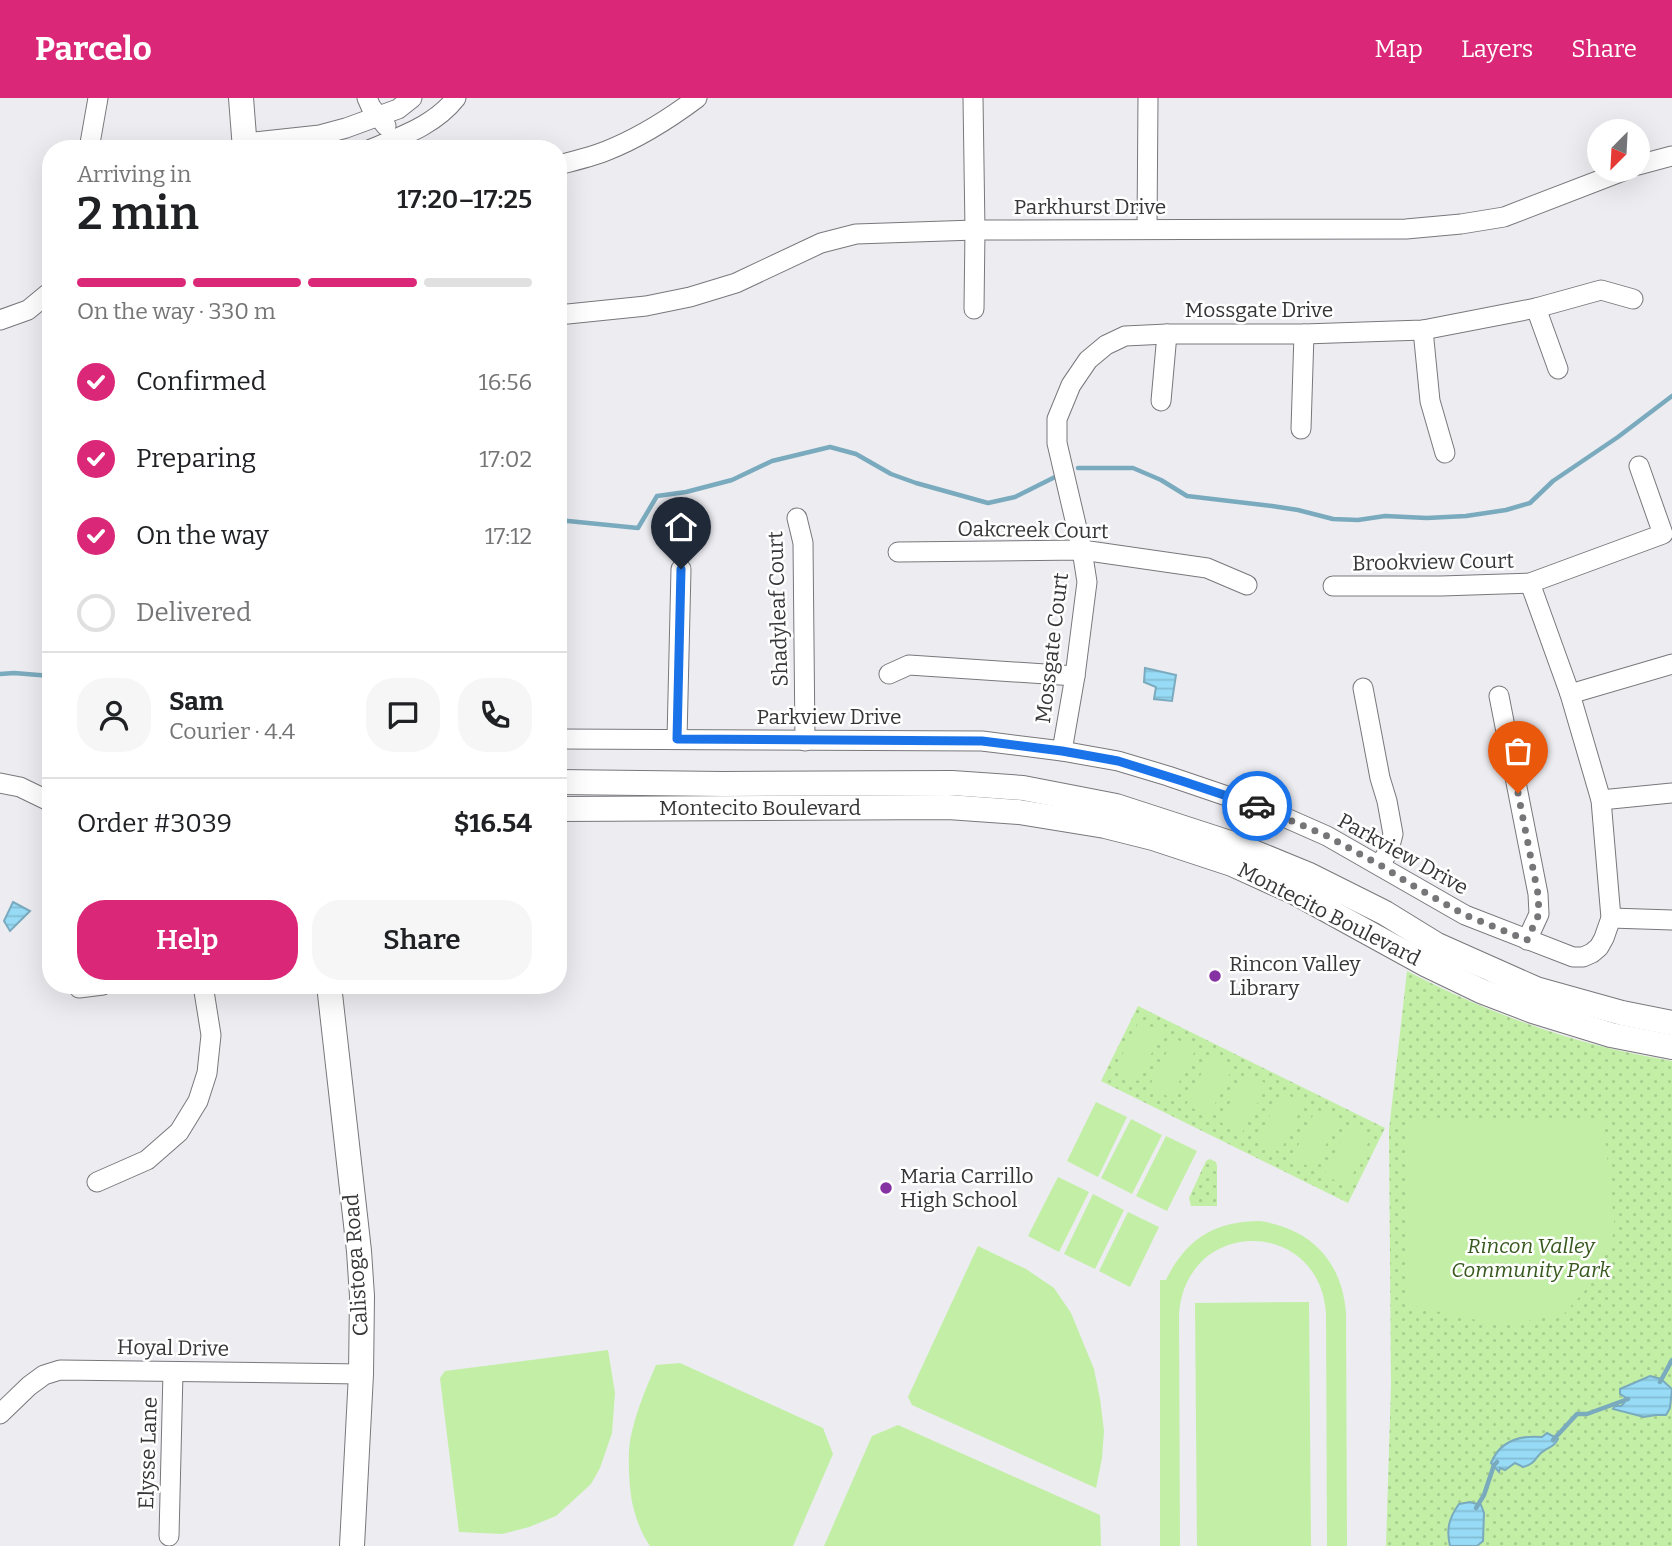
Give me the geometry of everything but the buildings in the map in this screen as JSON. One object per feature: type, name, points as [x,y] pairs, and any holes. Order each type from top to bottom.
[{"type":"main road","points":[[241,98],[244,140]]},
{"type":"main road","name":"Montecito Boulevard","points":[[567,782],[952,783],[1023,788],[1116,806],[1236,845],[1307,874],[1385,913],[1437,945],[1536,989],[1622,1013],[1672,1023]]},
{"type":"main road","name":"Montecito Boulevard","points":[[567,809],[948,807],[1019,812],[1105,826],[1153,838],[1232,864],[1296,893],[1480,991],[1611,1035],[1672,1048]]},
{"type":"main road","name":"Calistoga Road","points":[[331,994],[359,1251],[362,1311],[352,1546]]},
{"type":"street","points":[[91,140],[98,98]]},
{"type":"street","points":[[367,98],[398,140]]},
{"type":"street","points":[[286,140],[346,128],[398,109],[412,98]]},
{"type":"street","points":[[405,140],[446,110],[456,98]]},
{"type":"street","points":[[567,163],[605,152],[638,136],[677,114],[697,98]]},
{"type":"street","points":[[973,98],[974,309]]},
{"type":"street","points":[[1147,229],[1148,98]]},
{"type":"street","points":[[1650,162],[1672,156]]},
{"type":"street","name":"Parkhurst Drive","points":[[567,314],[646,306],[690,297],[736,283],[821,243],[856,234],[975,230],[1406,229],[1461,224],[1504,216],[1594,182]]},
{"type":"street","name":"Mossgate Drive","points":[[1082,550],[1057,443],[1057,419],[1071,385],[1088,360],[1106,345],[1125,336],[1423,330],[1536,308],[1601,290],[1633,299]]},
{"type":"street","points":[[0,320],[28,310],[42,298]]},
{"type":"street","points":[[1536,308],[1558,369]]},
{"type":"street","points":[[1423,330],[1430,401],[1445,453]]},
{"type":"street","points":[[1161,401],[1167,334]]},
{"type":"street","points":[[1301,429],[1304,334]]},
{"type":"street","name":"Brookview Court","points":[[1332,586],[1530,583],[1663,534],[1639,466]]},
{"type":"street","name":"Shadyleaf Court","points":[[797,518],[803,543],[805,741]]},
{"type":"street","name":"Oakcreek Court","points":[[898,552],[1082,550],[1207,568],[1247,585]]},
{"type":"street","name":"Mossgate Court","points":[[1062,751],[1087,582],[1082,550]]},
{"type":"street","points":[[677,739],[681,569]]},
{"type":"street","name":"Parkview Drive","points":[[567,739],[982,741],[1118,761],[1268,810],[1327,836],[1465,915],[1573,957],[1583,957],[1599,947],[1611,918],[1601,800],[1570,694],[1530,583]]},
{"type":"street","points":[[1570,694],[1672,664]]},
{"type":"street","points":[[889,674],[909,665],[1075,676]]},
{"type":"street","points":[[1363,688],[1393,834],[1389,850],[1380,865]]},
{"type":"street","points":[[1499,696],[1538,894],[1539,914],[1527,940]]},
{"type":"street","points":[[0,783],[20,787],[42,798]]},
{"type":"street","points":[[1601,800],[1672,793]]},
{"type":"street","points":[[1611,918],[1672,920]]},
{"type":"street","points":[[97,1182],[147,1160],[178,1132],[198,1101],[207,1073],[211,1035],[204,994]]},
{"type":"street","name":"Hoyal Drive","points":[[0,1414],[44,1375],[60,1370],[361,1374]]},
{"type":"street","name":"Elysse Lane","points":[[169,1536],[173,1371]]},
{"type":"green space","name":"Rincon Valley Community Park","points":[[1407,971],[1455,995],[1531,1025],[1608,1048],[1672,1061],[1672,1546],[1386,1546],[1391,1386],[1389,1130]]},
{"type":"green space","points":[[1138,1006],[1385,1128],[1348,1203],[1101,1081]]},
{"type":"green space","points":[[1139,1021],[1162,1032],[1138,1081],[1115,1070]]},
{"type":"green space","points":[[1174,1038],[1196,1049],[1171,1098],[1149,1087]]},
{"type":"green space","points":[[1210,1056],[1233,1067],[1209,1116],[1186,1105]]},
{"type":"green space","points":[[1245,1073],[1267,1084],[1242,1133],[1220,1122]]},
{"type":"green space","points":[[1281,1092],[1304,1103],[1280,1152],[1258,1141]]},
{"type":"green space","points":[[1096,1102],[1127,1117],[1098,1177],[1067,1161]]},
{"type":"green space","points":[[1316,1109],[1338,1120],[1314,1169],[1292,1158]]},
{"type":"green space","points":[[1416,1118],[1603,1120],[1615,1230],[1595,1279],[1564,1314],[1503,1326],[1409,1305],[1408,1127]]},
{"type":"green space","points":[[1131,1119],[1162,1135],[1132,1194],[1101,1178]]},
{"type":"green space","points":[[1349,1125],[1371,1137],[1347,1186],[1324,1175]]},
{"type":"green space","points":[[1166,1136],[1197,1151],[1167,1211],[1136,1196]]},
{"type":"green space","points":[[1210,1159],[1216,1162],[1217,1166],[1217,1206],[1191,1206],[1189,1198],[1206,1161]]},
{"type":"green space","points":[[1058,1177],[1089,1192],[1059,1252],[1028,1236]]},
{"type":"green space","points":[[1093,1194],[1124,1210],[1095,1269],[1064,1254]]},
{"type":"green space","points":[[1128,1212],[1159,1227],[1130,1287],[1099,1271]]},
{"type":"green space","points":[[1260,1221],[1278,1225],[1309,1240],[1331,1264],[1343,1295],[1346,1313],[1347,1546],[1327,1546],[1326,1313],[1318,1282],[1301,1259],[1278,1246],[1252,1241],[1227,1246],[1204,1259],[1187,1282],[1179,1314],[1180,1546],[1160,1546],[1160,1280],[1166,1280],[1183,1253],[1204,1235],[1229,1224]]},
{"type":"green space","points":[[978,1246],[1026,1269],[1054,1288],[1071,1313],[1094,1369],[1100,1399],[1104,1431],[1096,1488],[912,1405],[908,1397]]},
{"type":"green space","points":[[1309,1302],[1311,1546],[1197,1546],[1195,1303]]},
{"type":"green space","points":[[608,1350],[615,1393],[612,1433],[600,1468],[591,1484],[556,1516],[529,1527],[502,1534],[459,1532],[440,1378],[445,1371]]},
{"type":"green space","points":[[680,1363],[823,1428],[833,1454],[793,1546],[650,1546],[647,1542],[632,1499],[629,1461],[631,1436],[638,1409],[656,1365]]},
{"type":"green space","points":[[898,1425],[1100,1515],[1101,1546],[824,1546],[872,1436]]},
{"type":"water","points":[[1145,668],[1176,675],[1172,701],[1154,699],[1156,687],[1144,682]]},
{"type":"water","points":[[13,902],[30,911],[10,931],[4,921]]},
{"type":"water","points":[[1650,1376],[1661,1379],[1672,1389],[1670,1408],[1666,1415],[1644,1417],[1613,1409],[1615,1406],[1621,1406],[1626,1398],[1620,1394],[1620,1389]]},
{"type":"water","points":[[1547,1433],[1558,1439],[1528,1465],[1523,1467],[1515,1463],[1505,1470],[1500,1468],[1499,1472],[1491,1463],[1500,1449],[1511,1441],[1542,1437]]},
{"type":"water","points":[[1470,1502],[1481,1505],[1484,1513],[1483,1541],[1477,1546],[1450,1546],[1448,1529],[1453,1514],[1459,1504]]},
{"type":"waterway","points":[[1078,468],[1133,468],[1161,480],[1187,496],[1298,510],[1333,519],[1466,516],[1530,503],[1553,481],[1672,396]]},
{"type":"waterway","points":[[567,521],[638,528],[657,496],[686,492],[732,480],[772,461],[830,447],[856,454],[891,474],[916,483],[988,503],[1015,497],[1057,476]]},
{"type":"waterway","points":[[0,674],[42,675]]},
{"type":"waterway","points":[[1660,1382],[1672,1360]]},
{"type":"waterway","points":[[1553,1440],[1577,1414],[1587,1414],[1628,1399]]},
{"type":"waterway","points":[[1476,1508],[1497,1462]]},
{"type":"way so far","points":[[1257,806],[1327,836],[1465,915],[1527,940],[1539,914],[1538,894],[1518,793]]},
{"type":"place","name":"Rincon Valley Library","points":[[1215,976]]},
{"type":"place","name":"Maria Carrillo High School","points":[[886,1188]]},
{"type":"route","points":[[681,569],[677,739],[982,741],[1118,761],[1257,806]]}]
